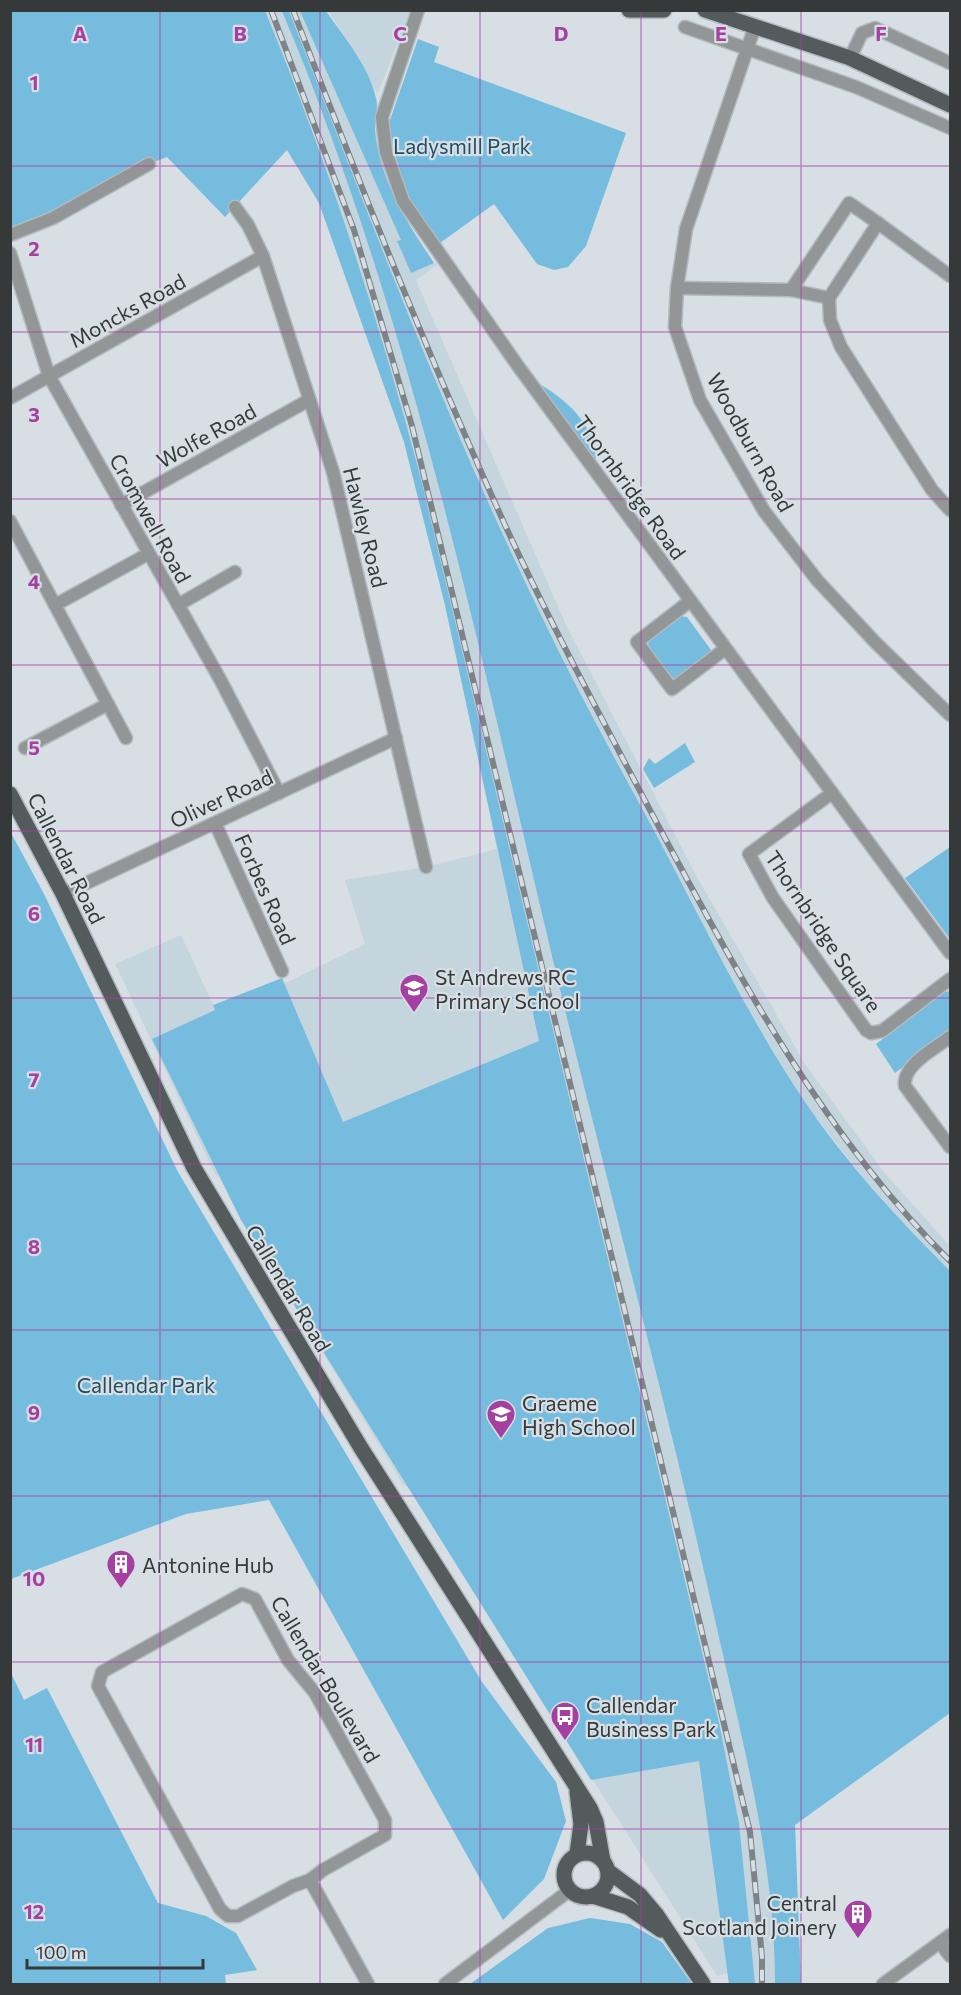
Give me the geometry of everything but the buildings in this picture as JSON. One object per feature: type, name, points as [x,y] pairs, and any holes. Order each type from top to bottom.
[{"type":"main road","points":[[628,10],[662,11]]},
{"type":"main road","points":[[705,10],[850,58],[951,105]]},
{"type":"main road","name":"Callendar Road","points":[[10,794],[63,894],[194,1168],[360,1448],[574,1781],[596,1822],[605,1866]]},
{"type":"main road","name":"Callendar Road","points":[[574,1781],[580,1817],[577,1854]]},
{"type":"main road","points":[[673,1939],[628,1906],[592,1896],[580,1896],[570,1890],[564,1879],[565,1867],[577,1854],[591,1853],[640,1895],[673,1939],[703,1984]]},
{"type":"main road","points":[[592,1896],[603,1889],[605,1866]]},
{"type":"street","name":"Thornbridge Road","points":[[418,10],[382,117],[386,152],[403,201],[506,350],[951,953]]},
{"type":"street","name":"Woodburn Road","points":[[755,26],[686,229],[677,288],[675,327],[700,400],[764,511],[817,580],[874,642],[951,715]]},
{"type":"street","points":[[685,27],[856,87],[951,128]]},
{"type":"street","points":[[850,58],[862,33],[875,28],[951,63]]},
{"type":"street","points":[[10,235],[61,214],[149,164]]},
{"type":"street","points":[[791,290],[849,203],[951,276]]},
{"type":"street","name":"Hawley Road","points":[[234,207],[248,225],[263,256],[333,472],[426,867]]},
{"type":"street","points":[[878,224],[829,298],[830,320],[841,347],[932,490],[951,510]]},
{"type":"street","name":"Cromwell Road","points":[[10,253],[49,376],[221,681],[279,793]]},
{"type":"street","name":"Moncks Road","points":[[10,398],[263,256]]},
{"type":"street","points":[[677,288],[791,290],[829,298]]},
{"type":"street","name":"Wolfe Road","points":[[121,505],[309,400]]},
{"type":"street","points":[[11,524],[126,738]]},
{"type":"street","points":[[56,605],[148,554]]},
{"type":"street","points":[[178,605],[235,572]]},
{"type":"street","points":[[690,601],[637,642],[672,689],[725,649]]},
{"type":"street","points":[[25,748],[108,704]]},
{"type":"street","name":"Oliver Road","points":[[63,894],[396,738]]},
{"type":"street","name":"Thornbridge Square","points":[[831,793],[749,854],[773,898],[866,1030],[871,1033],[882,1031],[951,979]]},
{"type":"street","name":"Forbes Road","points":[[215,823],[282,971]]},
{"type":"street","points":[[951,1037],[911,1067],[904,1080],[905,1086],[951,1147]]},
{"type":"street","name":"Callendar Boulevard","points":[[242,1594],[255,1599],[288,1660],[315,1693],[385,1820],[385,1835],[323,1870],[310,1880],[293,1886],[238,1916],[228,1916],[220,1909],[98,1686],[102,1672],[242,1594]]},
{"type":"street","points":[[310,1880],[368,1984]]},
{"type":"street","points":[[445,1984],[570,1890]]},
{"type":"street","points":[[883,1984],[951,1935]]},
{"type":"street","points":[[940,1943],[951,1956]]},
{"type":"shaded area","points":[[219,11],[317,11],[375,130],[387,179],[403,214],[434,263],[438,264],[416,280],[566,625],[697,877],[805,1064],[884,1172],[950,1246],[950,1271],[906,1227],[852,1164],[805,1103],[764,1036],[801,1984],[729,1984],[727,1973],[717,1976],[408,1487],[403,1484],[241,1219],[219,1177],[215,1174],[115,964],[181,935],[215,1009],[289,1146],[370,1112],[342,1123],[284,984],[365,944],[345,880],[426,867],[497,849],[445,605],[404,442],[319,203],[287,149]]},
{"type":"shaded area","points":[[328,11],[410,11],[378,93],[359,57]]},
{"type":"green space","name":"Graeme High School","points":[[10,11],[265,11],[310,126],[370,301],[421,479],[719,1723],[739,1823],[755,1984],[729,1984],[699,1761],[591,1780],[241,1220],[152,1039],[215,1010],[213,1005],[282,978],[343,1122],[539,1041],[445,605],[404,442],[319,203],[287,150],[225,217],[167,157],[11,235]]},
{"type":"green space","points":[[282,11],[289,11],[378,239],[472,466],[541,615],[598,727],[728,972],[765,1038],[805,1102],[856,1169],[892,1211],[950,1271],[950,1713],[795,1825],[801,1984],[775,1984],[770,1897],[757,1812],[740,1727],[674,1444],[557,975],[457,556],[380,281],[334,145]]},
{"type":"green space","points":[[300,11],[326,11],[362,63],[376,98],[375,130],[388,183],[414,232],[434,263],[411,273],[397,241],[401,240]]},
{"type":"green space","name":"Ladysmill Park","points":[[418,39],[439,47],[434,62],[626,133],[586,246],[568,267],[554,270],[537,264],[494,204],[440,243],[408,198],[389,134],[390,120]]},
{"type":"green space","points":[[534,381],[558,396],[578,415],[592,439],[596,453],[596,467]]},
{"type":"green space","points":[[678,616],[687,617],[711,650],[709,657],[681,678],[672,678],[648,646],[649,637]]},
{"type":"green space","points":[[685,743],[695,762],[654,788],[643,769],[649,758],[655,764]]},
{"type":"green space","name":"Callendar Park","points":[[10,831],[44,894],[178,1172],[482,1682],[556,1782],[566,1821],[544,1879],[503,1920],[269,1500],[186,1514],[11,1579]]},
{"type":"green space","points":[[950,847],[950,939],[905,878]]},
{"type":"green space","points":[[950,991],[950,1031],[895,1073],[876,1044],[945,992]]},
{"type":"green space","points":[[11,1673],[24,1700],[47,1688],[158,1903],[206,1916],[236,1933],[257,1970],[225,1975],[226,1984],[11,1984]]},
{"type":"green space","points":[[590,1918],[630,1924],[662,1942],[692,1984],[470,1984],[548,1928]]},
{"type":"railway","points":[[271,10],[354,230],[412,426],[750,1832],[762,1957],[762,1984]]},
{"type":"railway","points":[[293,10],[422,334],[505,525],[558,634],[651,812],[749,990],[821,1105],[861,1159],[950,1261]]},
{"type":"place","name":"St Andrews RC Primary School","points":[[414,1014]]},
{"type":"place","name":"Graeme High School","points":[[501,1440]]},
{"type":"place","name":"Antonine Hub","points":[[121,1590]]},
{"type":"place","name":"Callendar Business Park","points":[[565,1742]]},
{"type":"place","name":"Central Scotland Joinery","points":[[858,1940]]}]
